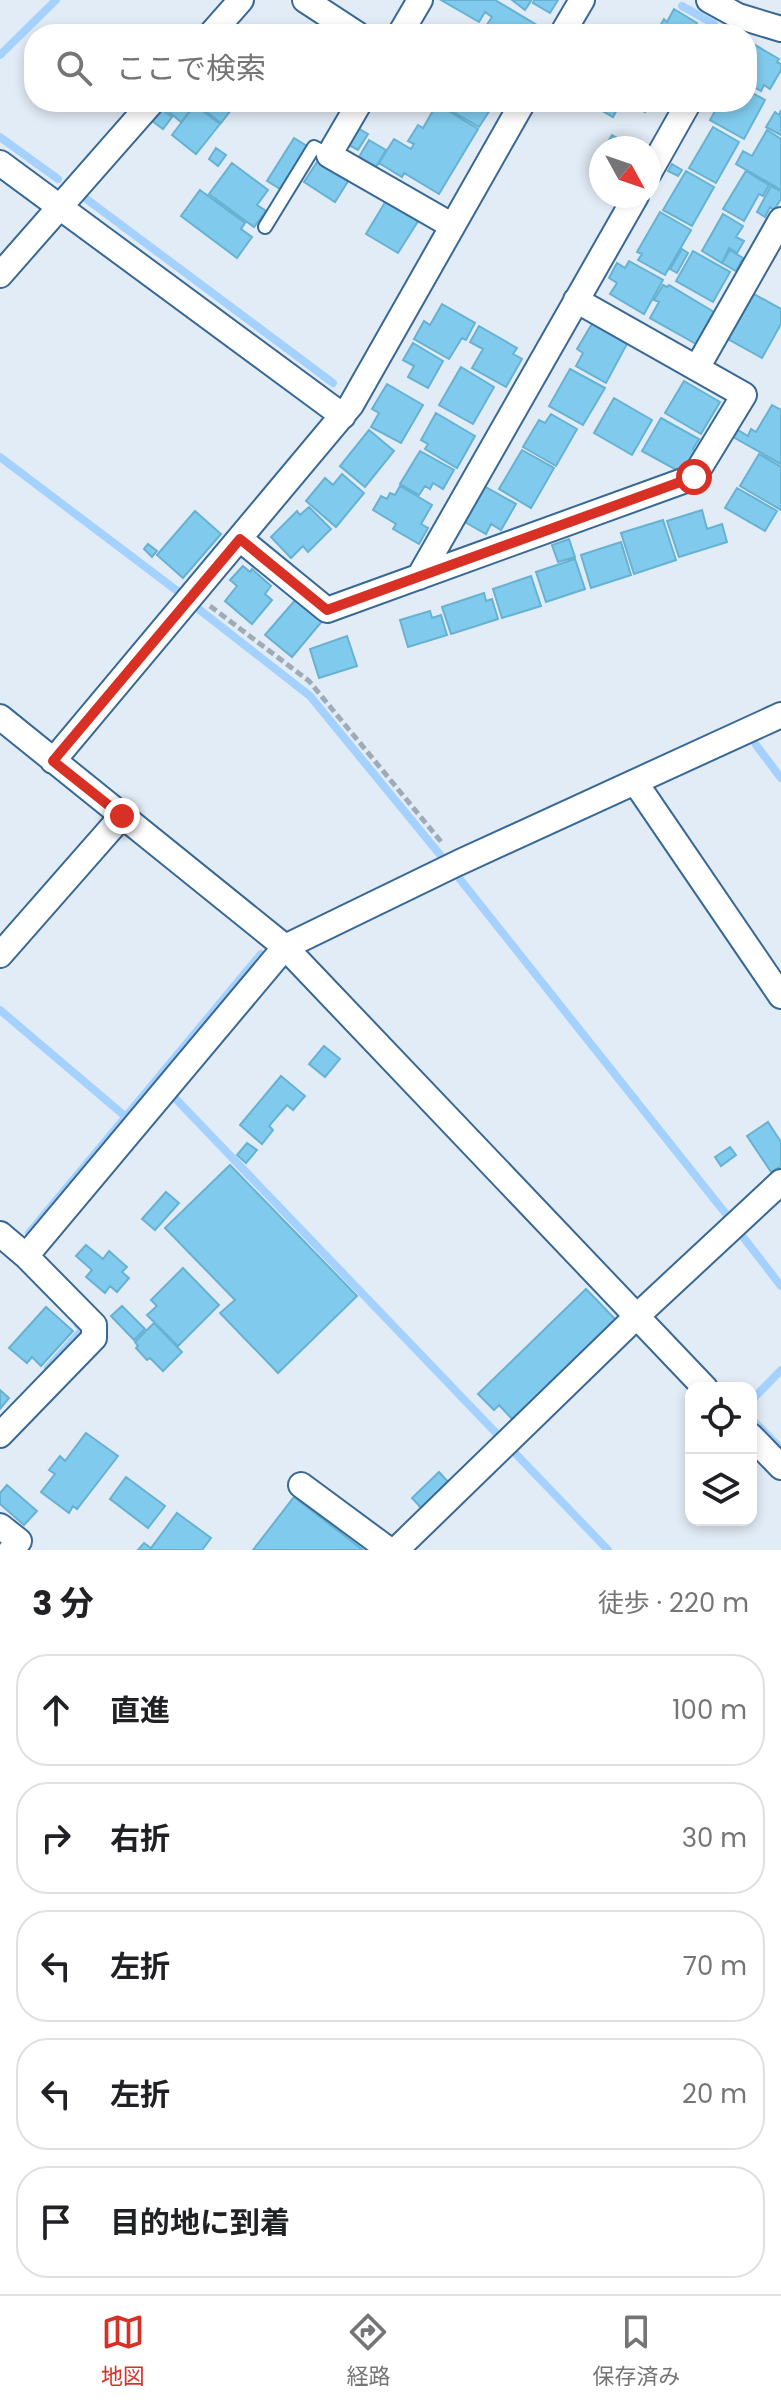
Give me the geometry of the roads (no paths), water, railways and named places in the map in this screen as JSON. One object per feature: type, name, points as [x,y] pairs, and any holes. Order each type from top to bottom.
[{"type":"street","points":[[220,24],[241,0]]},
{"type":"street","points":[[305,0],[342,24]]},
{"type":"street","points":[[406,24],[420,0]]},
{"type":"street","points":[[568,24],[582,0]]},
{"type":"street","points":[[709,0],[732,24]]},
{"type":"street","points":[[757,27],[781,29]]},
{"type":"street","points":[[0,275],[143,112]]},
{"type":"street","points":[[354,112],[329,155],[451,225]]},
{"type":"street","points":[[53,761],[343,416],[517,112]]},
{"type":"street","points":[[661,152],[683,112]]},
{"type":"street","points":[[0,163],[343,416]]},
{"type":"street","points":[[419,577],[629,208]]},
{"type":"street","points":[[697,368],[781,220]]},
{"type":"street","points":[[240,539],[327,610],[694,477],[744,395],[576,300]]},
{"type":"street","points":[[26,1256],[285,947],[458,863],[781,715]]},
{"type":"street","points":[[0,717],[285,947],[699,1382]]},
{"type":"street","points":[[635,782],[781,996]]},
{"type":"street","points":[[0,955],[122,816]]},
{"type":"street","points":[[396,1550],[636,1317],[781,1182]]},
{"type":"street","points":[[0,1234],[94,1325],[94,1338],[0,1435]]},
{"type":"street","points":[[757,1442],[781,1467]]},
{"type":"street","points":[[301,1485],[389,1550]]},
{"type":"street","points":[[0,1526],[19,1541],[11,1550]]},
{"type":"lane","points":[[265,227],[314,147],[329,155]]},
{"type":"waterway","points":[[32,24],[56,0]]},
{"type":"waterway","points":[[682,6],[714,24]]},
{"type":"waterway","points":[[0,55],[24,31]]},
{"type":"waterway","points":[[0,137],[58,179]]},
{"type":"waterway","points":[[77,192],[333,383]]},
{"type":"waterway","points":[[0,457],[180,593]]},
{"type":"waterway","points":[[196,607],[310,696],[446,862],[443,864]]},
{"type":"waterway","points":[[756,745],[781,778]]},
{"type":"waterway","points":[[459,878],[726,1214]]},
{"type":"waterway","points":[[29,1233],[261,954]]},
{"type":"waterway","points":[[0,1010],[126,1117]]},
{"type":"waterway","points":[[172,1095],[498,1435]]},
{"type":"waterway","points":[[740,1233],[781,1286]]},
{"type":"waterway","points":[[48,1368],[83,1329],[78,1325]]},
{"type":"waterway","points":[[757,1395],[781,1370]]},
{"type":"waterway","points":[[757,1424],[781,1449]]},
{"type":"waterway","points":[[514,1452],[608,1550]]}]
